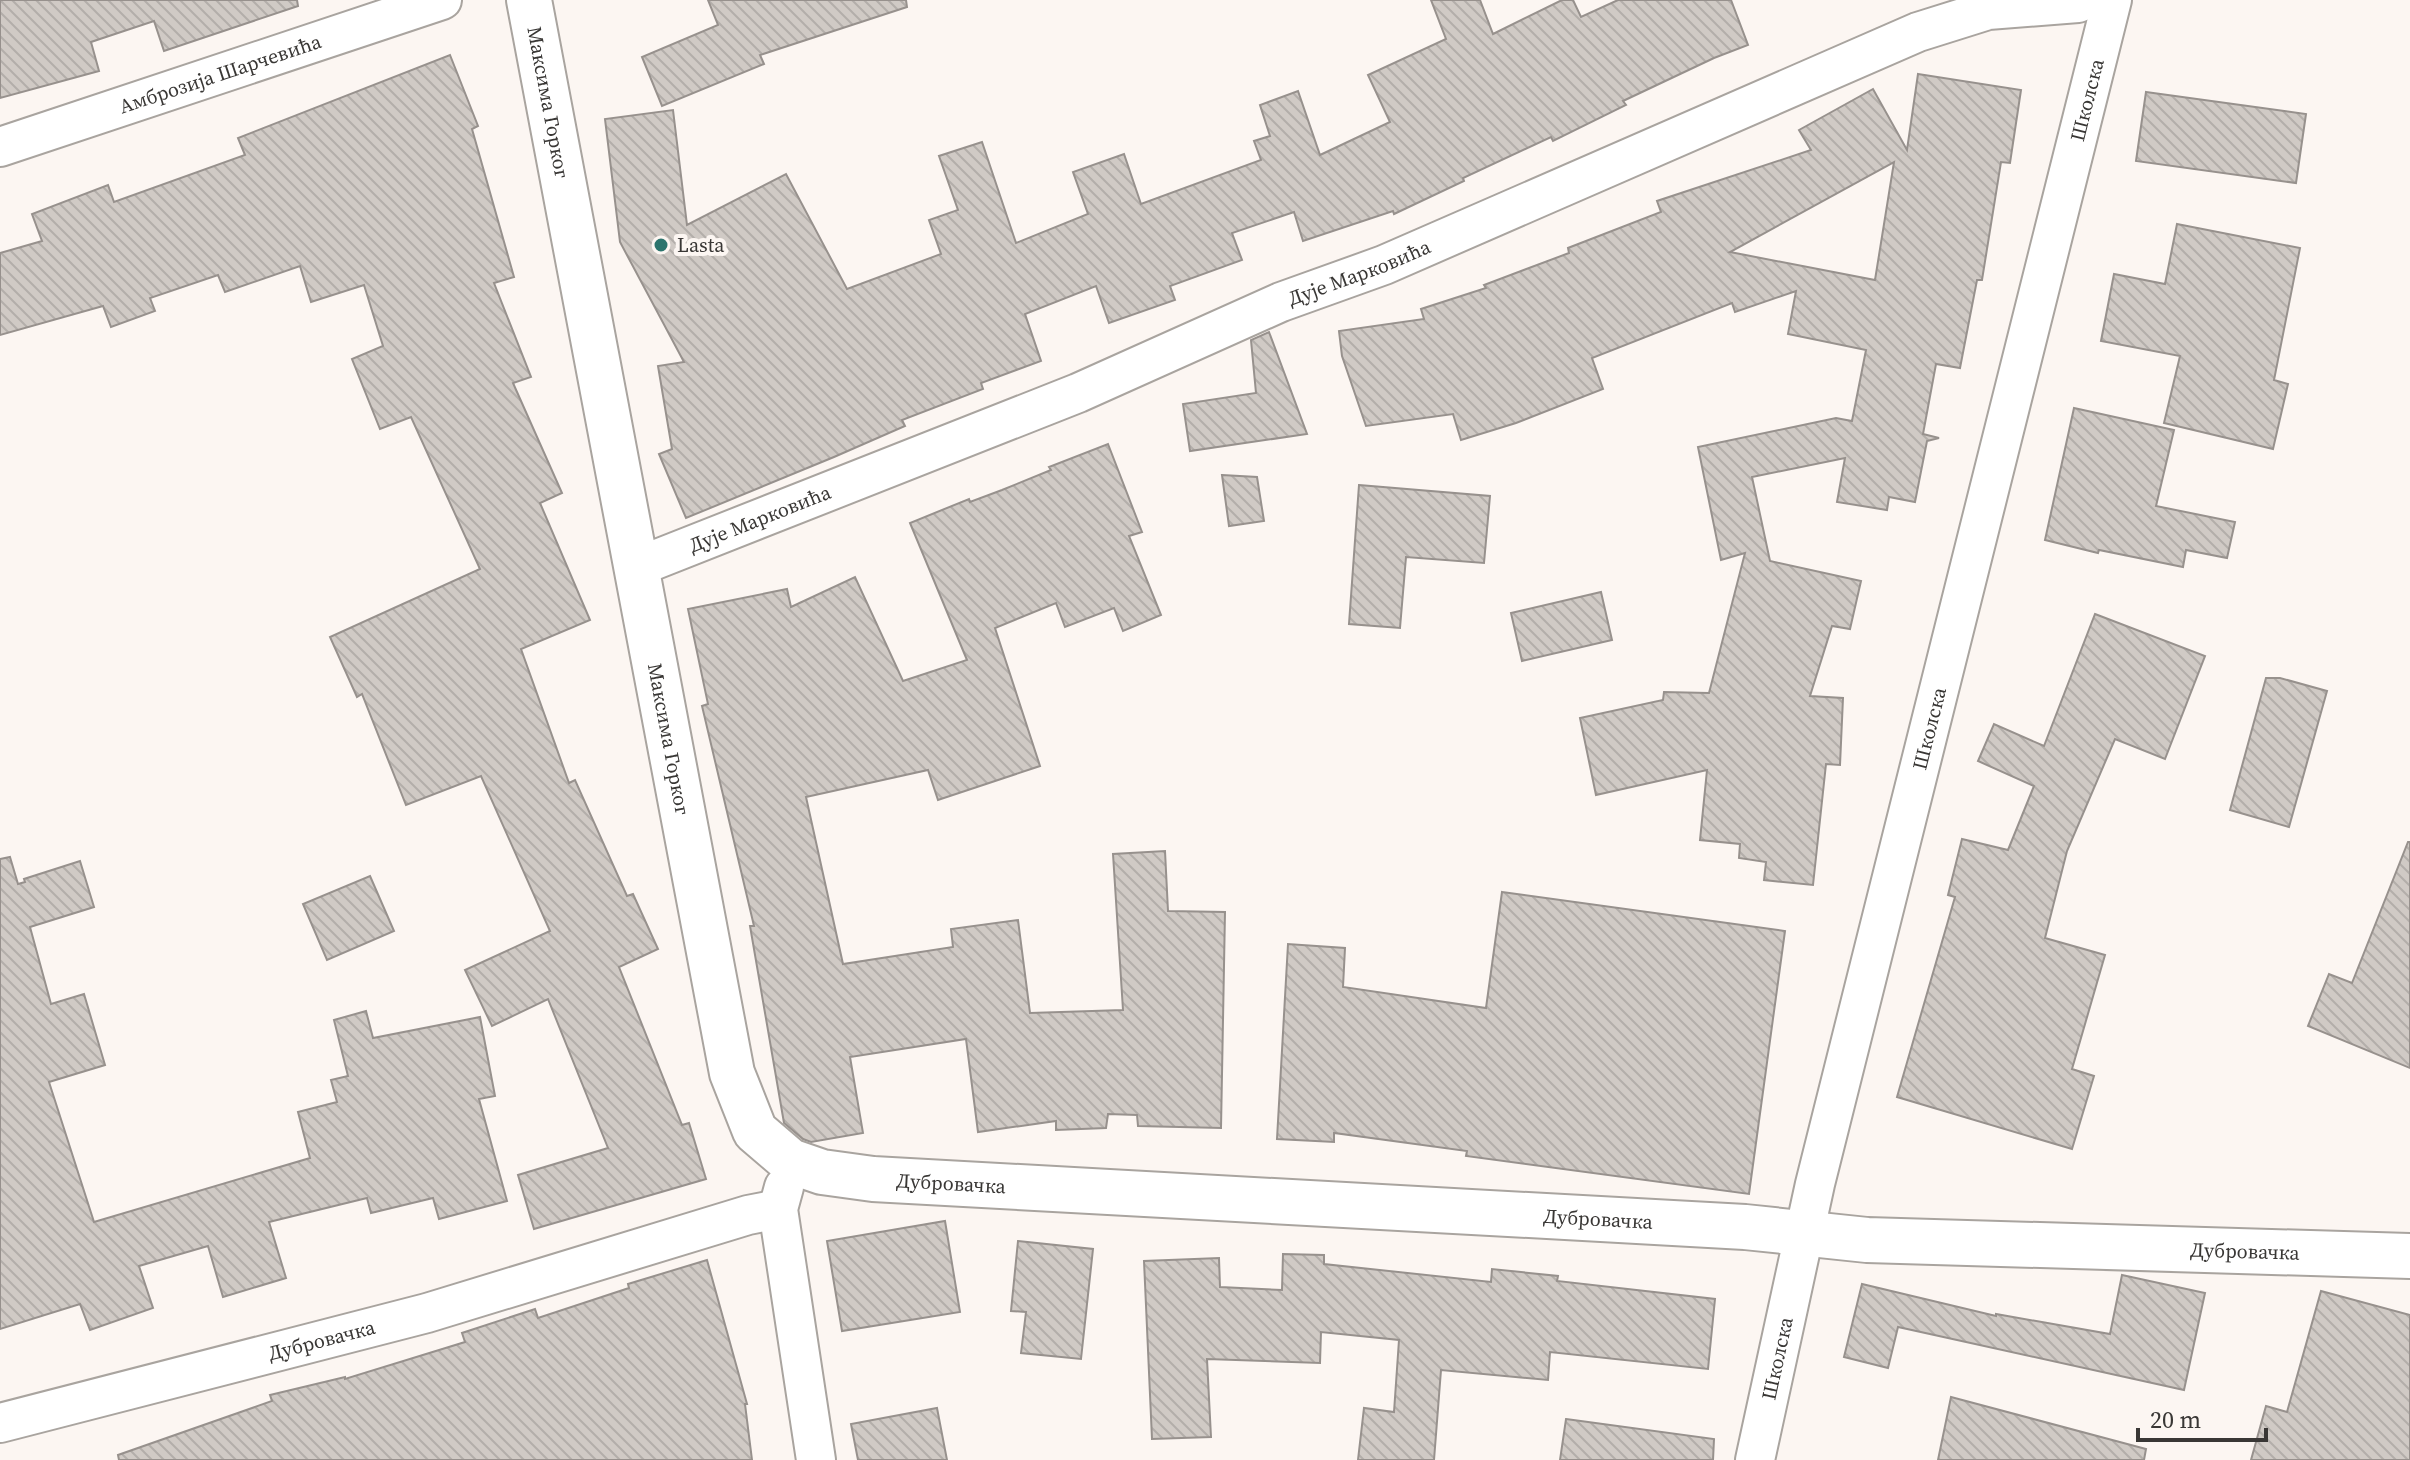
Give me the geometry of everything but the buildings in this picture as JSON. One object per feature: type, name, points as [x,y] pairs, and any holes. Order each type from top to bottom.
[{"type":"street","name":"Амброзија Шарчевића","points":[[0,147],[442,0]]},
{"type":"street","name":"Максима Горког","points":[[529,0],[732,1073],[755,1131],[790,1161]]},
{"type":"street","name":"Дује Марковића","points":[[637,567],[1078,393],[1281,302],[1384,265],[1918,32],[1988,10],[2085,0]]},
{"type":"street","name":"Школска","points":[[1755,1460],[1804,1232],[2112,0]]},
{"type":"street","name":"Дубровачка","points":[[790,1161],[822,1172],[873,1179],[1804,1232],[1867,1240],[2410,1256]]},
{"type":"street","points":[[790,1161],[778,1209],[816,1460]]},
{"type":"street","name":"Дубровачка","points":[[0,1423],[427,1313],[748,1215],[778,1209]]},
{"type":"place","name":"Lasta","points":[[661,245]]}]
